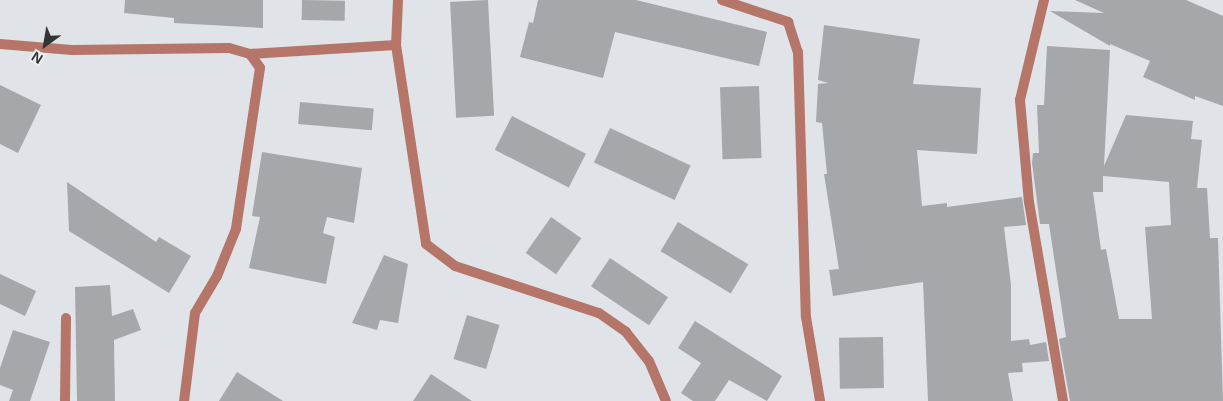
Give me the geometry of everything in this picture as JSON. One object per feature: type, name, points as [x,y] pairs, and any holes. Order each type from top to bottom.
[{"type":"street","points":[[398,0],[396,45],[426,244],[455,266],[599,313],[626,332],[649,361],[666,401]]},
{"type":"street","points":[[722,0],[788,22],[798,52],[806,317],[820,401]]},
{"type":"street","points":[[1044,0],[1020,100],[1029,202],[1063,401]]},
{"type":"street","points":[[0,44],[72,50],[229,48],[250,54],[396,45]]},
{"type":"street","points":[[184,401],[195,313],[217,276],[236,230],[259,92],[260,68],[250,54]]},
{"type":"street","points":[[65,401],[66,318]]},
{"type":"building","points":[[125,0],[263,0],[263,28],[174,23],[174,18],[124,13]]},
{"type":"building","points":[[302,0],[345,1],[345,21],[302,20]]},
{"type":"building","points":[[488,0],[494,116],[456,118],[450,2]]},
{"type":"building","points":[[538,0],[636,0],[767,32],[759,66],[615,32],[603,78],[520,57],[529,22],[533,23]]},
{"type":"building","points":[[1075,0],[1186,0],[1223,16],[1223,106],[1195,96],[1195,100],[1143,77],[1150,61],[1110,44],[1110,46],[1050,11],[1104,13]]},
{"type":"building","points":[[824,25],[920,39],[913,84],[981,88],[977,154],[917,150],[922,206],[947,203],[947,207],[1022,197],[1026,225],[1004,227],[1011,285],[1011,341],[1029,339],[1030,345],[1046,342],[1049,361],[1022,363],[1023,372],[1008,373],[1013,401],[928,401],[923,282],[833,296],[829,270],[839,269],[824,174],[827,174],[822,123],[816,122],[818,84],[828,83],[818,80]]},
{"type":"building","points":[[1047,46],[1110,50],[1104,166],[1126,115],[1193,121],[1191,139],[1202,140],[1197,188],[1207,188],[1210,238],[1218,238],[1223,401],[1070,401],[1059,339],[1066,337],[1049,224],[1040,224],[1032,163],[1033,153],[1039,153],[1037,105],[1044,105]],"holes":[[[1103,176],[1169,182],[1171,225],[1145,227],[1152,319],[1119,319],[1106,249],[1101,250],[1093,192],[1103,192]]]},
{"type":"building","points":[[0,85],[41,105],[18,153],[0,144]]},
{"type":"building","points":[[759,86],[762,158],[723,159],[720,87]]},
{"type":"building","points":[[300,102],[374,108],[372,130],[298,124]]},
{"type":"building","points":[[512,116],[586,154],[569,188],[495,150]]},
{"type":"building","points":[[610,128],[691,166],[675,200],[594,162]]},
{"type":"building","points":[[262,152],[362,168],[354,223],[327,217],[323,233],[335,237],[326,284],[249,268],[260,217],[252,216]]},
{"type":"building","points":[[67,182],[156,242],[159,237],[191,256],[169,293],[69,231]]},
{"type":"building","points":[[551,217],[581,238],[556,274],[526,253]]},
{"type":"building","points":[[678,222],[748,264],[731,293],[660,251]]},
{"type":"building","points":[[384,255],[408,264],[398,323],[380,320],[377,330],[352,323]]},
{"type":"building","points":[[610,258],[668,297],[649,325],[591,286]]},
{"type":"building","points":[[0,274],[36,291],[25,316],[0,304]]},
{"type":"building","points":[[110,285],[112,316],[133,309],[141,330],[114,340],[115,401],[77,401],[75,287]]},
{"type":"building","points":[[467,315],[500,325],[486,369],[454,359]]},
{"type":"building","points":[[695,321],[782,376],[767,401],[729,380],[715,401],[693,401],[681,393],[701,363],[678,348]]},
{"type":"building","points":[[13,330],[50,342],[30,401],[9,401],[13,390],[0,385],[0,368]]},
{"type":"building","points":[[883,337],[884,388],[840,389],[839,338]]},
{"type":"building","points":[[237,372],[283,401],[219,401]]},
{"type":"building","points":[[431,374],[472,401],[413,401]]}]
